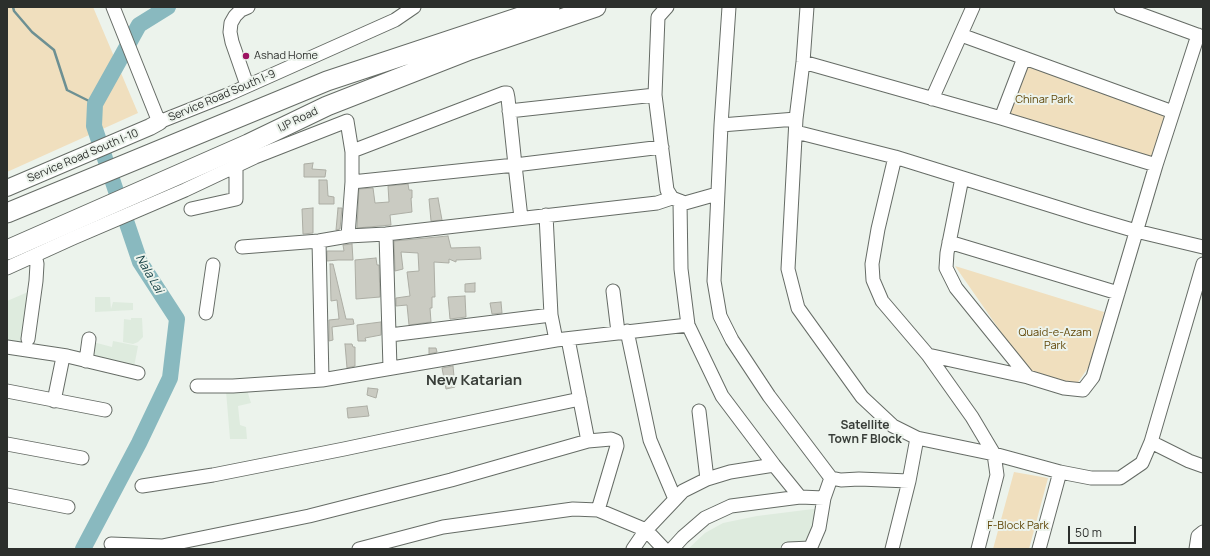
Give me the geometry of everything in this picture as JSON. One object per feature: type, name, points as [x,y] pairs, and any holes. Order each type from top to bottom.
[{"type":"highway","points":[[7,213],[327,81],[550,7]]},
{"type":"highway","name":"IJP Road","points":[[7,250],[71,230],[183,182],[251,150],[327,106],[574,10],[596,7]]},
{"type":"main road","name":"Service Road South I-10","points":[[7,188],[154,125]]},
{"type":"street","points":[[113,7],[143,81],[154,125]]},
{"type":"street","points":[[247,86],[230,32],[231,23],[235,16],[241,10],[248,7]]},
{"type":"street","name":"Service Road South I-9","points":[[154,125],[227,95],[395,20],[414,7]]},
{"type":"street","points":[[667,7],[658,17],[655,95],[667,190],[676,200],[681,268],[688,325],[722,396],[800,497]]},
{"type":"street","points":[[729,7],[717,194],[714,281],[720,316],[732,340],[769,396],[831,478],[841,480],[909,481]]},
{"type":"street","points":[[807,7],[796,125],[788,269],[798,308],[862,396],[893,426],[917,438],[994,454],[1060,472],[1091,478],[1120,478],[1142,463],[1151,442],[1198,301],[1203,264]]},
{"type":"street","points":[[932,99],[973,7]]},
{"type":"street","points":[[928,355],[1028,378],[1064,388],[1083,390],[1093,377],[1156,165],[1173,112],[1201,36],[1121,7]]},
{"type":"street","points":[[961,35],[1173,112]]},
{"type":"street","points":[[1001,118],[1024,58]]},
{"type":"street","points":[[803,62],[1001,118],[1156,165]]},
{"type":"street","points":[[352,152],[504,93],[508,93],[521,218]]},
{"type":"street","points":[[509,111],[655,95]]},
{"type":"street","points":[[183,182],[236,166],[251,150],[347,121],[352,152],[352,182],[348,236]]},
{"type":"street","points":[[721,125],[796,125],[1136,231],[1203,248]]},
{"type":"street","points":[[352,182],[515,165],[662,147]]},
{"type":"street","points":[[895,157],[878,229],[872,264],[873,280],[882,301],[928,355],[972,418],[994,454],[997,475],[978,549]]},
{"type":"street","points":[[191,209],[236,199],[236,166]]},
{"type":"street","points":[[962,178],[947,253],[946,268],[956,288],[1028,378]]},
{"type":"street","points":[[242,247],[319,241],[348,236],[386,234],[676,200],[685,202],[717,194]]},
{"type":"street","points":[[546,215],[551,315],[562,339],[580,399],[588,441]]},
{"type":"street","points":[[7,268],[35,255],[71,230]]},
{"type":"street","points":[[386,234],[390,368]]},
{"type":"street","points":[[319,241],[322,380]]},
{"type":"street","points":[[949,242],[1118,293]]},
{"type":"street","points":[[28,339],[36,281],[37,264],[35,255]]},
{"type":"street","points":[[206,313],[213,265]]},
{"type":"street","points":[[614,291],[622,332],[650,440],[675,498]]},
{"type":"street","points":[[390,335],[551,315]]},
{"type":"street","points":[[197,386],[232,386],[322,380],[562,339],[688,325]]},
{"type":"street","points":[[86,361],[89,339]]},
{"type":"street","points":[[7,347],[67,356],[138,373]]},
{"type":"street","points":[[54,401],[64,357],[67,356]]},
{"type":"street","points":[[7,391],[105,410]]},
{"type":"street","points":[[142,486],[213,475],[344,450],[580,399]]},
{"type":"street","points":[[699,411],[707,479]]},
{"type":"street","points":[[892,549],[909,481],[917,438]]},
{"type":"street","points":[[112,544],[162,546],[308,516],[444,482],[588,441],[611,439],[616,441],[617,446],[598,510]]},
{"type":"street","points":[[1151,442],[1189,461],[1203,466]]},
{"type":"street","points":[[7,444],[82,458]]},
{"type":"street","points":[[633,549],[646,530],[683,491],[707,479],[730,472],[774,465]]},
{"type":"street","points":[[1039,549],[1060,472]]},
{"type":"street","points":[[788,549],[810,549],[819,528],[824,498],[831,478]]},
{"type":"street","points":[[7,495],[68,507]]},
{"type":"street","points":[[672,549],[683,536],[705,518],[731,506],[800,497],[824,498]]},
{"type":"street","points":[[366,548],[443,527],[573,509],[598,510],[646,530],[664,549]]},
{"type":"street","points":[[1196,549],[1198,536],[1203,532]]},
{"type":"shaded area","points":[[35,289],[28,345],[7,342],[7,301]]},
{"type":"shaded area","points":[[95,297],[110,297],[111,309],[113,302],[133,303],[133,310],[95,312]]},
{"type":"shaded area","points":[[131,318],[142,318],[143,337],[138,342],[133,344],[123,342],[124,319],[131,320]]},
{"type":"shaded area","points":[[113,341],[138,346],[134,367],[89,357],[93,342],[112,347]]},
{"type":"shaded area","points":[[247,390],[251,403],[238,406],[240,425],[246,427],[247,439],[230,439],[226,391]]},
{"type":"shaded area","points":[[822,509],[813,549],[688,549],[705,533],[723,523],[757,516]]},
{"type":"green space","points":[[7,7],[93,7],[138,113],[7,172]]},
{"type":"green space","name":"Chinar Park","points":[[1028,65],[1168,116],[1152,159],[1006,117]]},
{"type":"green space","name":"Quaid-e-Azam Park","points":[[955,266],[1104,312],[1090,365],[1076,385],[1033,378]]},
{"type":"green space","name":"F-Block Park","points":[[1014,472],[1048,478],[1029,549],[993,549]]},
{"type":"building","points":[[313,163],[312,169],[326,170],[325,177],[304,177],[304,164]]},
{"type":"building","points":[[319,180],[327,180],[328,196],[334,197],[334,204],[319,204]]},
{"type":"building","points":[[408,184],[409,190],[412,190],[412,212],[390,215],[391,225],[357,228],[359,189],[373,188],[375,203],[389,202],[388,186]]},
{"type":"building","points":[[438,198],[442,220],[431,221],[429,199]]},
{"type":"building","points":[[313,208],[313,233],[303,234],[302,209]]},
{"type":"building","points":[[338,208],[342,208],[340,229],[336,230]]},
{"type":"building","points":[[448,236],[451,248],[480,247],[481,259],[456,260],[456,262],[449,259],[449,263],[434,262],[435,297],[432,297],[432,308],[430,308],[431,322],[409,325],[407,305],[396,306],[396,298],[410,296],[407,272],[419,271],[418,253],[401,252],[403,269],[395,271],[394,241]]},
{"type":"building","points":[[352,244],[353,260],[327,261],[327,251],[344,251],[343,245]]},
{"type":"building","points":[[376,258],[377,265],[379,265],[380,297],[356,299],[355,260]]},
{"type":"building","points":[[330,264],[333,264],[346,319],[353,319],[354,324],[332,327],[333,340],[329,341],[329,320],[339,319],[337,300],[331,301]]},
{"type":"building","points":[[475,283],[475,292],[465,292],[465,284]]},
{"type":"building","points":[[465,296],[466,317],[450,319],[448,297]]},
{"type":"building","points":[[501,302],[502,313],[492,314],[490,303]]},
{"type":"building","points":[[381,322],[381,335],[365,338],[366,341],[358,341],[357,325]]},
{"type":"building","points":[[345,344],[352,344],[353,347],[355,347],[355,366],[347,368]]},
{"type":"building","points":[[429,348],[436,348],[437,352],[429,354]]},
{"type":"building","points":[[453,366],[455,387],[446,389],[442,368]]},
{"type":"building","points":[[368,388],[378,389],[376,398],[367,395]]},
{"type":"building","points":[[367,406],[369,416],[348,418],[347,408]]},
{"type":"waterway","points":[[13,7],[14,11],[32,32],[54,50],[67,90],[95,104]]},
{"type":"waterway","name":"Nala Lai","points":[[83,549],[139,443],[170,378],[177,319],[140,262],[94,126],[95,104],[139,25],[168,7]]},
{"type":"place","name":"Ashad Home","points":[[246,56]]},
{"type":"district","name":"New Katarian","points":[[474,381]]},
{"type":"district","name":"Satellite Town F Block","points":[[865,433]]}]
